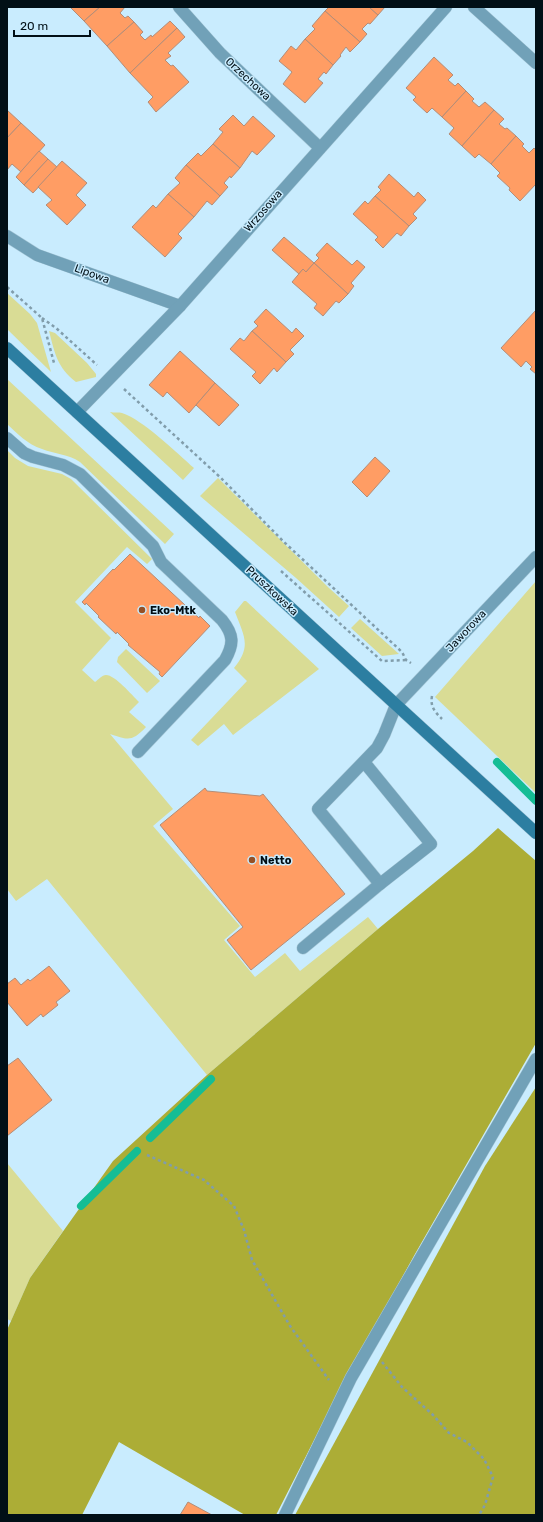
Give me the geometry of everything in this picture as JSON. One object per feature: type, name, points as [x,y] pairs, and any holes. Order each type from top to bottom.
[{"type":"street","name":"Orzechowa","points":[[179,7],[220,53],[320,148]]},
{"type":"street","name":"Wrzosowa","points":[[77,412],[180,306],[446,7]]},
{"type":"street","points":[[474,7],[536,63]]},
{"type":"street","name":"Lipowa","points":[[7,236],[37,255],[180,306]]},
{"type":"street","name":"Pruszkowska","points":[[7,348],[536,833]]},
{"type":"street","points":[[7,438],[24,453],[63,465],[80,474],[153,546],[161,562],[228,627],[232,642],[231,650],[225,660],[138,752]]},
{"type":"street","name":"Jaworowa","points":[[396,706],[536,557]]},
{"type":"street","points":[[380,884],[318,809],[377,748],[396,706]]},
{"type":"street","points":[[303,948],[431,844],[364,762]]},
{"type":"street","points":[[285,1515],[341,1397],[536,1059]]},
{"type":"path","points":[[7,287],[42,318],[56,328],[102,370]]},
{"type":"path","points":[[42,318],[56,370]]},
{"type":"path","points":[[119,385],[221,478],[284,542],[402,652],[406,660]]},
{"type":"path","points":[[147,1155],[204,1180],[234,1206],[244,1230],[252,1260],[290,1326],[341,1397]]},
{"type":"path","points":[[377,1333],[382,1364],[387,1370],[402,1387],[433,1415],[449,1433],[467,1442],[484,1459],[493,1477],[485,1505],[479,1515]]},
{"type":"green space","points":[[7,293],[30,314],[37,323],[51,372],[7,329]]},
{"type":"green space","points":[[49,331],[55,333],[87,363],[96,374],[96,377],[76,382],[65,371],[58,360]]},
{"type":"green space","points":[[7,379],[174,534],[165,544],[80,462],[71,457],[37,447],[23,438],[7,424]]},
{"type":"green space","points":[[110,412],[122,413],[139,422],[194,468],[183,480]]},
{"type":"green space","points":[[7,450],[15,458],[28,466],[62,474],[71,479],[152,559],[147,564],[127,547],[75,602],[111,638],[82,670],[95,682],[105,675],[114,678],[139,702],[129,712],[146,727],[137,735],[130,738],[121,738],[110,734],[173,809],[153,826],[240,926],[224,940],[255,977],[285,953],[300,971],[368,917],[378,929],[207,1075],[47,879],[16,901],[7,889]]},
{"type":"green space","points":[[218,478],[349,606],[339,617],[200,496]]},
{"type":"green space","points":[[536,581],[536,793],[435,697]]},
{"type":"green space","points":[[244,601],[246,601],[319,669],[233,735],[224,724],[198,746],[191,740],[247,681],[234,668],[240,660],[245,647],[243,634],[235,612]]},
{"type":"green space","points":[[360,619],[399,654],[382,656],[351,628]]},
{"type":"green space","points":[[126,649],[160,681],[147,693],[117,662],[118,657]]},
{"type":"green space","points":[[7,1163],[63,1231],[30,1278],[11,1321],[7,1319]]},
{"type":"shaded area","points":[[498,828],[536,861],[536,1043],[415,1254],[328,1413],[276,1515],[245,1515],[119,1442],[82,1515],[7,1515],[7,1330],[30,1278],[113,1161],[207,1075],[378,929],[473,851]]},
{"type":"shaded area","points":[[536,1087],[536,1515],[295,1515],[485,1166]]},
{"type":"building","points":[[70,7],[100,7],[84,21]]},
{"type":"building","points":[[100,7],[125,7],[120,13],[125,18],[128,16],[134,22],[107,46],[84,21]]},
{"type":"building","points":[[329,7],[369,7],[378,15],[370,24],[368,23],[362,29],[367,34],[360,42],[325,11]]},
{"type":"building","points":[[369,7],[385,7],[378,15]]},
{"type":"building","points":[[325,11],[360,42],[350,52],[346,47],[340,55],[341,56],[333,65],[305,39],[315,29],[312,26]]},
{"type":"building","points":[[170,21],[177,28],[130,73],[107,46],[134,22],[143,32],[140,35],[145,40],[151,35],[152,37]]},
{"type":"building","points":[[177,28],[185,37],[168,53],[171,56],[165,60],[171,66],[173,65],[189,82],[156,112],[148,102],[153,97],[130,73]]},
{"type":"building","points":[[305,39],[333,65],[326,74],[324,72],[318,79],[323,83],[305,103],[283,84],[292,72],[279,61],[291,46],[296,50]]},
{"type":"building","points":[[434,57],[453,75],[448,80],[455,86],[458,83],[466,91],[442,117],[432,108],[427,113],[413,100],[416,97],[406,88]]},
{"type":"building","points":[[466,91],[474,99],[472,101],[479,107],[485,102],[494,110],[462,146],[449,134],[454,128],[442,117]]},
{"type":"building","points":[[7,110],[21,123],[7,138]]},
{"type":"building","points":[[494,110],[504,119],[499,124],[505,129],[507,128],[516,136],[491,164],[479,154],[475,158],[462,146]]},
{"type":"building","points":[[233,115],[244,126],[253,116],[275,136],[257,155],[252,151],[240,168],[213,144],[223,132],[219,129]]},
{"type":"building","points":[[21,123],[45,145],[21,172],[12,164],[7,170],[7,138]]},
{"type":"building","points":[[516,136],[524,144],[522,146],[529,153],[534,148],[536,150],[536,184],[520,201],[509,190],[510,188],[497,176],[500,173],[491,164]]},
{"type":"building","points":[[213,144],[240,168],[224,183],[228,187],[220,196],[186,165],[198,153],[201,156]]},
{"type":"building","points":[[39,151],[48,159],[24,185],[16,177]]},
{"type":"building","points":[[48,159],[57,167],[33,193],[24,185]]},
{"type":"building","points":[[62,161],[87,183],[76,195],[86,205],[67,225],[46,205],[52,200],[38,187]]},
{"type":"building","points":[[186,165],[220,196],[212,205],[207,201],[194,217],[168,194],[180,183],[175,178]]},
{"type":"building","points":[[389,174],[414,197],[418,192],[426,200],[413,214],[417,218],[409,226],[375,196],[381,190],[378,187]]},
{"type":"building","points":[[168,194],[194,217],[178,234],[182,238],[165,257],[132,227],[153,205],[156,208]]},
{"type":"building","points":[[375,196],[409,226],[401,236],[397,233],[383,248],[375,240],[378,237],[353,214],[365,201],[368,204]]},
{"type":"building","points":[[284,237],[314,263],[306,272],[303,269],[299,274],[272,250]]},
{"type":"building","points":[[327,243],[352,265],[357,260],[365,267],[351,283],[354,286],[348,294],[314,263],[319,258],[316,255]]},
{"type":"building","points":[[314,263],[348,294],[339,303],[336,301],[323,316],[314,308],[317,304],[292,282],[303,269],[306,272]]},
{"type":"building","points":[[266,309],[292,333],[296,328],[304,336],[290,350],[294,354],[286,362],[252,331],[258,326],[254,322]]},
{"type":"building","points":[[536,310],[536,374],[530,369],[532,367],[526,361],[521,367],[501,348]]},
{"type":"building","points":[[252,331],[286,362],[277,372],[274,368],[260,384],[252,376],[256,372],[230,349],[240,338],[244,341]]},
{"type":"building","points":[[180,351],[215,383],[189,413],[167,392],[163,397],[149,385]]},
{"type":"building","points":[[215,383],[239,405],[219,426],[196,405]]},
{"type":"building","points":[[375,457],[390,471],[367,497],[352,482]]},
{"type":"building","name":"Eko-Mtk","points":[[130,554],[199,618],[200,616],[210,626],[162,677],[159,674],[160,672],[128,645],[129,644],[117,632],[116,634],[86,603],[85,605],[82,602],[113,569],[114,570]]},
{"type":"building","name":"Netto","points":[[205,788],[207,791],[260,796],[263,794],[345,894],[251,970],[227,940],[243,927],[160,825]]},
{"type":"building","points":[[49,966],[70,991],[56,1002],[58,1005],[43,1017],[41,1014],[27,1026],[7,1002],[7,984],[15,978],[21,985],[28,979],[30,981]]},
{"type":"building","points":[[18,1058],[52,1100],[7,1136],[7,1066]]},
{"type":"building","points":[[188,1502],[212,1515],[180,1515]]},
{"type":"waterway","points":[[497,762],[536,801]]},
{"type":"waterway","points":[[150,1138],[211,1079]]},
{"type":"waterway","points":[[81,1206],[137,1151]]},
{"type":"place","name":"Eko-Mtk","points":[[142,610]]},
{"type":"place","name":"Netto","points":[[252,860]]}]
